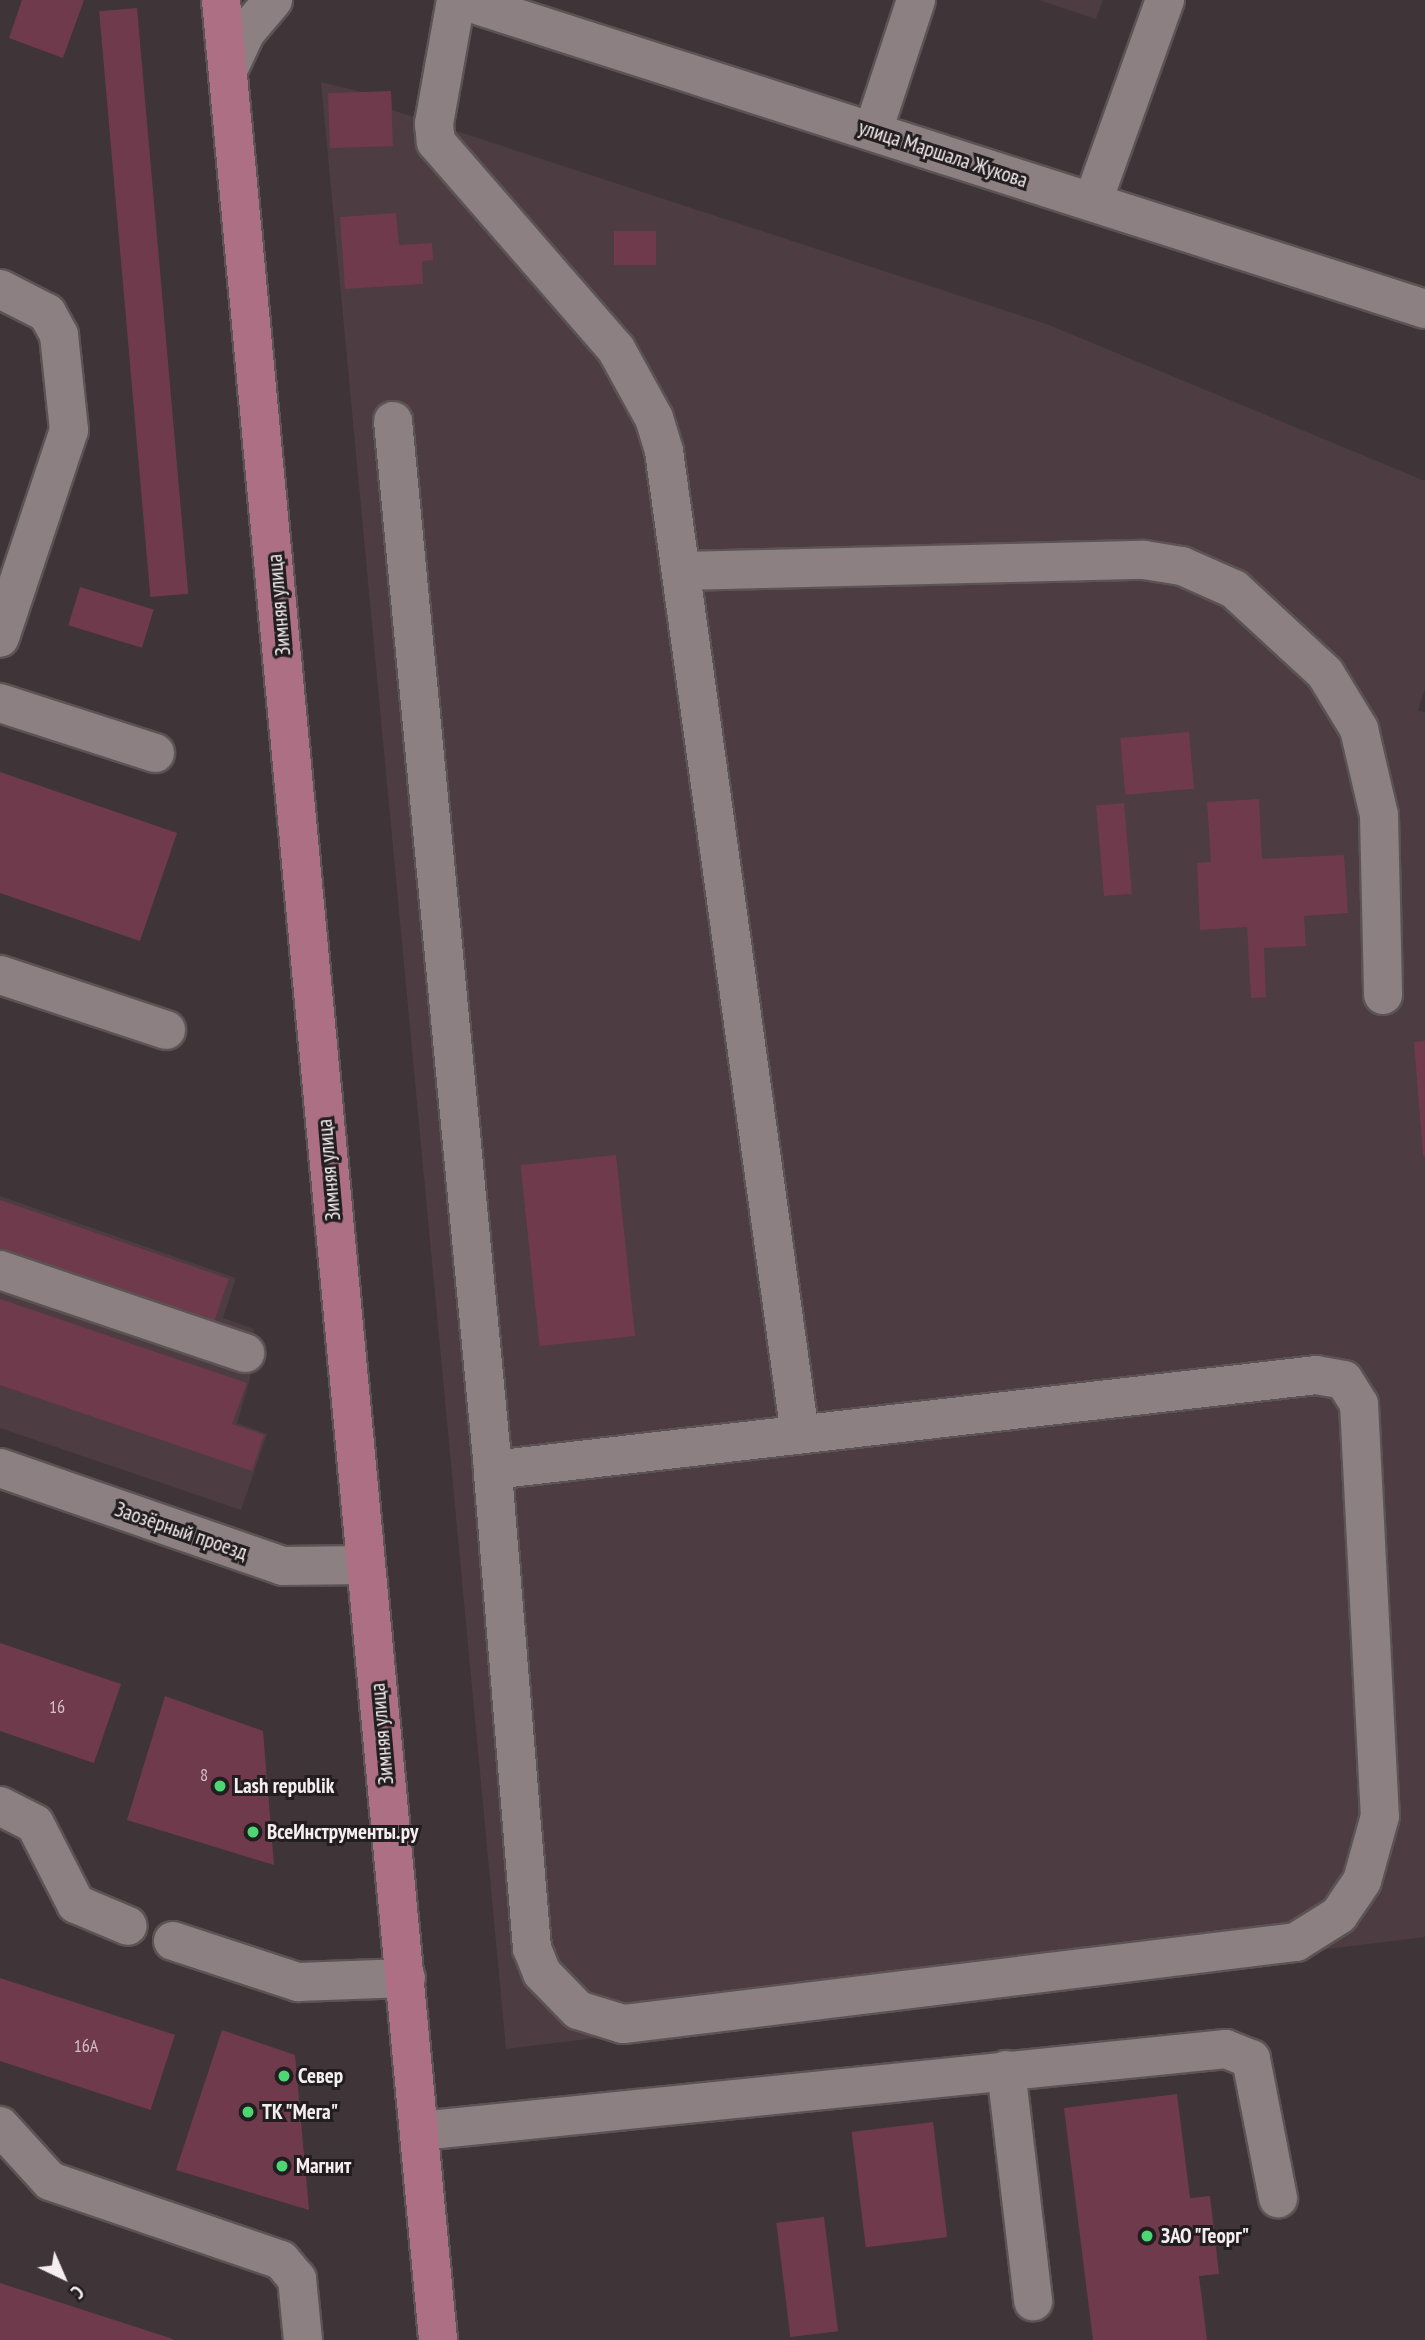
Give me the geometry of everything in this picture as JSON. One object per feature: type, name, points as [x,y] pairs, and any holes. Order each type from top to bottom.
[{"type":"main road","name":"Зимняя улица","points":[[221,0],[231,64],[438,2340]]},
{"type":"street","points":[[231,64],[251,0]]},
{"type":"street","points":[[231,64],[246,32],[273,0]]},
{"type":"street","points":[[459,0],[434,124],[436,142],[583,305],[639,387],[664,451],[800,1435]]},
{"type":"street","name":"улица Маршала Жукова","points":[[459,0],[1425,309]]},
{"type":"street","points":[[873,131],[916,0]]},
{"type":"street","points":[[1093,201],[1165,0]]},
{"type":"street","points":[[0,289],[47,313],[59,335],[69,430],[0,638]]},
{"type":"street","points":[[393,421],[494,1470],[532,1948],[542,1973],[578,2010],[623,2024],[1296,1942],[1339,1915],[1362,1881],[1380,1816],[1359,1404],[1344,1380],[1317,1375],[494,1470]]},
{"type":"street","points":[[682,570],[1144,560],[1182,566],[1234,589],[1325,673],[1359,729],[1379,815],[1383,995]]},
{"type":"street","points":[[0,703],[155,753]]},
{"type":"street","points":[[0,975],[166,1030]]},
{"type":"street","points":[[0,1270],[245,1353]]},
{"type":"street","name":"Заозёрный проезд","points":[[0,1468],[283,1566],[366,1565]]},
{"type":"street","points":[[0,1806],[35,1824],[76,1904],[128,1926]]},
{"type":"street","points":[[173,1941],[298,1982],[405,1978]]},
{"type":"street","points":[[420,2131],[1226,2049],[1251,2060],[1278,2198]]},
{"type":"street","points":[[1006,2070],[1033,2301]]},
{"type":"street","points":[[0,2126],[50,2181],[281,2260],[297,2279],[303,2340]]},
{"type":"shaded area","points":[[1039,0],[1103,0],[1096,19]]},
{"type":"shaded area","points":[[321,82],[366,93],[391,91],[392,110],[1049,325],[1425,481],[1425,689],[1418,710],[1425,713],[1425,1937],[506,2049]]},
{"type":"shaded area","points":[[0,1196],[236,1278],[223,1318],[254,1329],[250,1379],[237,1423],[267,1434],[241,1510],[0,1428]]},
{"type":"building","points":[[22,0],[84,0],[63,58],[9,38]]},
{"type":"building","points":[[137,8],[188,594],[150,597],[99,11]]},
{"type":"building","points":[[391,91],[393,146],[330,148],[328,93]]},
{"type":"building","points":[[396,213],[399,245],[432,243],[433,260],[422,261],[423,284],[345,289],[340,217]]},
{"type":"building","points":[[614,231],[656,231],[656,265],[614,265]]},
{"type":"building","points":[[80,587],[154,610],[142,648],[68,625]]},
{"type":"building","points":[[1189,732],[1194,789],[1125,795],[1120,738]]},
{"type":"building","points":[[0,772],[177,833],[140,941],[0,893]]},
{"type":"building","points":[[1259,799],[1262,859],[1344,855],[1348,913],[1304,916],[1306,946],[1264,948],[1266,997],[1251,998],[1247,927],[1200,930],[1197,863],[1211,862],[1207,802]]},
{"type":"building","points":[[1124,803],[1132,894],[1104,896],[1096,805]]},
{"type":"building","points":[[1425,1041],[1425,1155],[1423,1155],[1414,1042]]},
{"type":"building","points":[[616,1155],[635,1336],[540,1346],[521,1165]]},
{"type":"building","points":[[0,1200],[229,1279],[214,1321],[0,1248]]},
{"type":"building","points":[[0,1299],[247,1383],[232,1424],[264,1435],[252,1471],[0,1385]]},
{"type":"building","points":[[0,1643],[121,1684],[94,1763],[0,1731]]},
{"type":"building","points":[[165,1696],[263,1731],[274,1865],[127,1820]]},
{"type":"building","points":[[0,1978],[175,2035],[151,2110],[0,2061]]},
{"type":"building","name":"ТК \"Мега\"","points":[[222,2030],[295,2055],[309,2210],[176,2170]]},
{"type":"building","name":"ЗАО \"Георг\"","points":[[1177,2094],[1190,2198],[1210,2196],[1219,2274],[1199,2276],[1207,2340],[1093,2340],[1064,2108]]},
{"type":"building","points":[[933,2122],[947,2237],[866,2247],[852,2132]]},
{"type":"building","points":[[824,2217],[838,2331],[790,2337],[776,2223]]},
{"type":"building","points":[[0,2283],[173,2339],[173,2340],[0,2340]]},
{"type":"place","name":"Lash republik","points":[[220,1786]]},
{"type":"place","name":"ВсеИнструменты.ру","points":[[253,1832]]},
{"type":"place","name":"Север","points":[[284,2076]]},
{"type":"place","name":"ТК \"Мега\"","points":[[248,2112]]},
{"type":"place","name":"Магнит","points":[[282,2166]]},
{"type":"place","name":"ЗАО \"Георг\"","points":[[1147,2236]]}]
